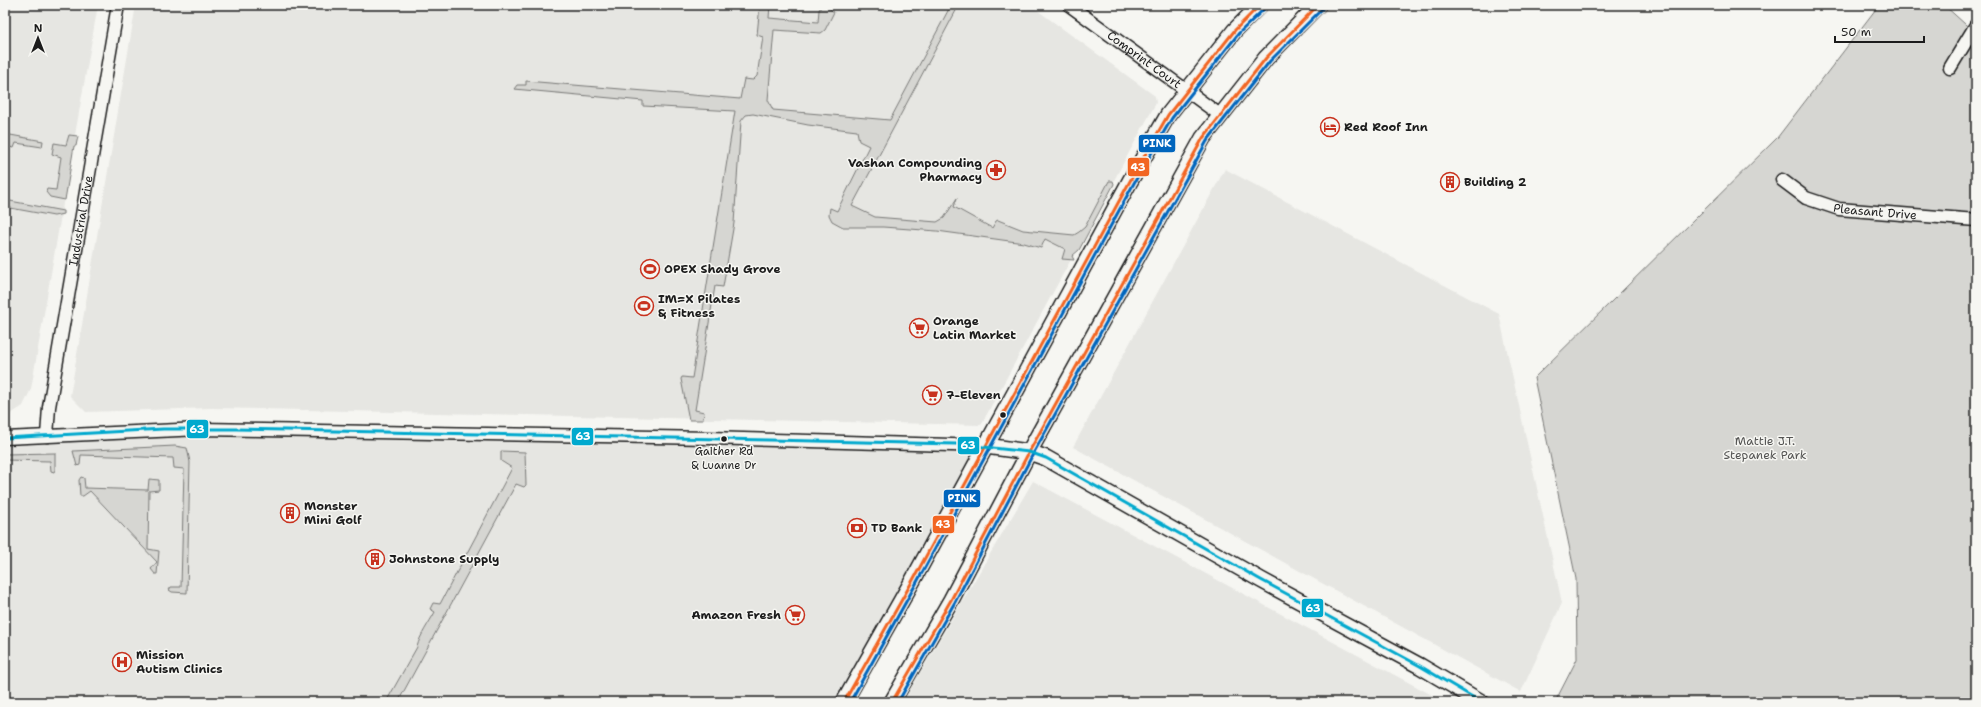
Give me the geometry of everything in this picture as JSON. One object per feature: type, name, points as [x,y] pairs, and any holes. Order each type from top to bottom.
[{"type":"main road","points":[[844,702],[913,580],[1142,159],[1168,115],[1186,89],[1235,30],[1260,5]]},
{"type":"main road","points":[[892,702],[951,600],[1029,452],[1203,138],[1266,58],[1318,5]]},
{"type":"main road","points":[[986,446],[1029,452],[1072,472],[1248,573],[1420,666],[1481,702]]},
{"type":"street","name":"Industrial Drive","points":[[46,436],[49,407],[118,5]]},
{"type":"street","name":"Comprint Court","points":[[1069,5],[1220,115]]},
{"type":"street","points":[[1950,68],[1974,32]]},
{"type":"street","name":"Pleasant Drive","points":[[1782,180],[1806,198],[1839,209],[1976,220]]},
{"type":"street","points":[[5,438],[164,429],[222,429],[709,438],[986,446]]},
{"type":"shaded area","points":[[5,5],[98,5],[75,135],[70,135],[68,137],[73,146],[31,389],[23,406],[6,417]]},
{"type":"shaded area","points":[[136,5],[1030,5],[1155,96],[1156,103],[981,425],[211,408],[86,412],[70,396]]},
{"type":"shaded area","points":[[1225,169],[1499,314],[1562,603],[1521,692],[1073,447]]},
{"type":"shaded area","points":[[152,432],[983,447],[842,702],[5,702],[5,441]]},
{"type":"shaded area","points":[[1033,481],[1445,702],[903,702]]},
{"type":"green space","points":[[760,5],[770,5],[769,18],[818,22],[819,10],[822,5],[827,5],[827,7],[834,12],[825,30],[821,33],[774,30],[768,100],[773,110],[890,120],[951,5],[959,5],[852,206],[875,217],[937,222],[944,218],[957,198],[954,207],[992,228],[998,220],[1023,230],[1074,235],[1085,227],[1109,181],[1113,181],[1114,184],[1079,250],[1072,256],[1074,260],[1062,259],[1065,249],[1045,239],[1041,248],[1024,243],[937,231],[883,227],[843,227],[832,221],[829,215],[830,208],[837,211],[869,146],[859,141],[857,131],[808,125],[753,114],[746,115],[741,121],[734,223],[723,287],[715,286],[695,410],[704,412],[703,420],[689,420],[681,379],[682,377],[692,378],[735,111],[643,106],[643,101],[514,89],[517,85],[526,85],[526,81],[740,99],[744,79],[753,80],[757,76],[763,37],[757,35]]},
{"type":"green space","name":"Mattie J.T. Stepanek Park","points":[[1879,5],[1944,5],[1976,34],[1976,702],[1555,702],[1577,659],[1576,579],[1534,378],[1777,138]]},
{"type":"green space","points":[[5,134],[43,141],[42,147],[16,143],[14,148],[5,146]]},
{"type":"green space","points":[[69,135],[78,136],[76,146],[74,146],[65,200],[50,197],[46,192],[47,189],[56,190],[61,157],[52,154],[54,143],[66,145]]},
{"type":"green space","points":[[5,200],[63,211],[63,214],[54,216],[5,207]]},
{"type":"green space","points":[[175,446],[187,448],[190,462],[187,593],[172,592],[169,590],[171,587],[181,587],[184,469],[174,468],[173,458],[81,455],[80,465],[77,466],[73,451]]},
{"type":"green space","points":[[501,451],[525,452],[526,485],[524,487],[516,484],[398,702],[386,702],[435,612],[430,609],[433,603],[440,604],[512,468],[501,461]]},
{"type":"green space","points":[[55,453],[54,472],[51,471],[50,461],[5,460],[5,454]]},
{"type":"green space","points":[[81,477],[84,478],[85,488],[148,490],[149,479],[159,480],[159,490],[149,491],[148,549],[159,551],[157,574],[155,574],[151,569],[157,562],[90,491],[83,496],[80,496],[79,480]]},
{"type":"transit line","name":"43","points":[[844,702],[913,580],[1130,181],[1168,115],[1235,30],[1260,5]]},
{"type":"transit line","name":"43","points":[[892,702],[951,600],[1029,452],[1203,138],[1266,58],[1318,5]]},
{"type":"transit line","name":"PINK","points":[[850,702],[1134,183],[1172,118],[1239,33],[1264,9]]},
{"type":"transit line","name":"PINK","points":[[898,702],[955,602],[1033,454],[1207,141],[1270,61],[1322,9]]},
{"type":"transit line","name":"63","points":[[5,438],[163,429],[236,429],[956,444],[1029,452],[1046,458],[1261,580],[1420,666],[1481,702]]},
{"type":"place","name":"Red Roof Inn","points":[[1330,127]]},
{"type":"place","name":"Vashan Compounding Pharmacy","points":[[996,170]]},
{"type":"place","name":"Building 2","points":[[1450,182]]},
{"type":"place","name":"OPEX Shady Grove","points":[[650,269]]},
{"type":"place","name":"IM=X Pilates & Fitness","points":[[644,306]]},
{"type":"place","name":"Orange Latin Market","points":[[919,328]]},
{"type":"place","name":"7-Eleven","points":[[932,395]]},
{"type":"place","name":"Gaither Rd & Luanne Dr","points":[[724,439]]},
{"type":"place","name":"Monster Mini Golf","points":[[290,513]]},
{"type":"place","name":"TD Bank","points":[[857,528]]},
{"type":"place","name":"Johnstone Supply","points":[[375,559]]},
{"type":"place","name":"Amazon Fresh","points":[[795,615]]},
{"type":"place","name":"Mission Autism Clinics","points":[[122,662]]}]
